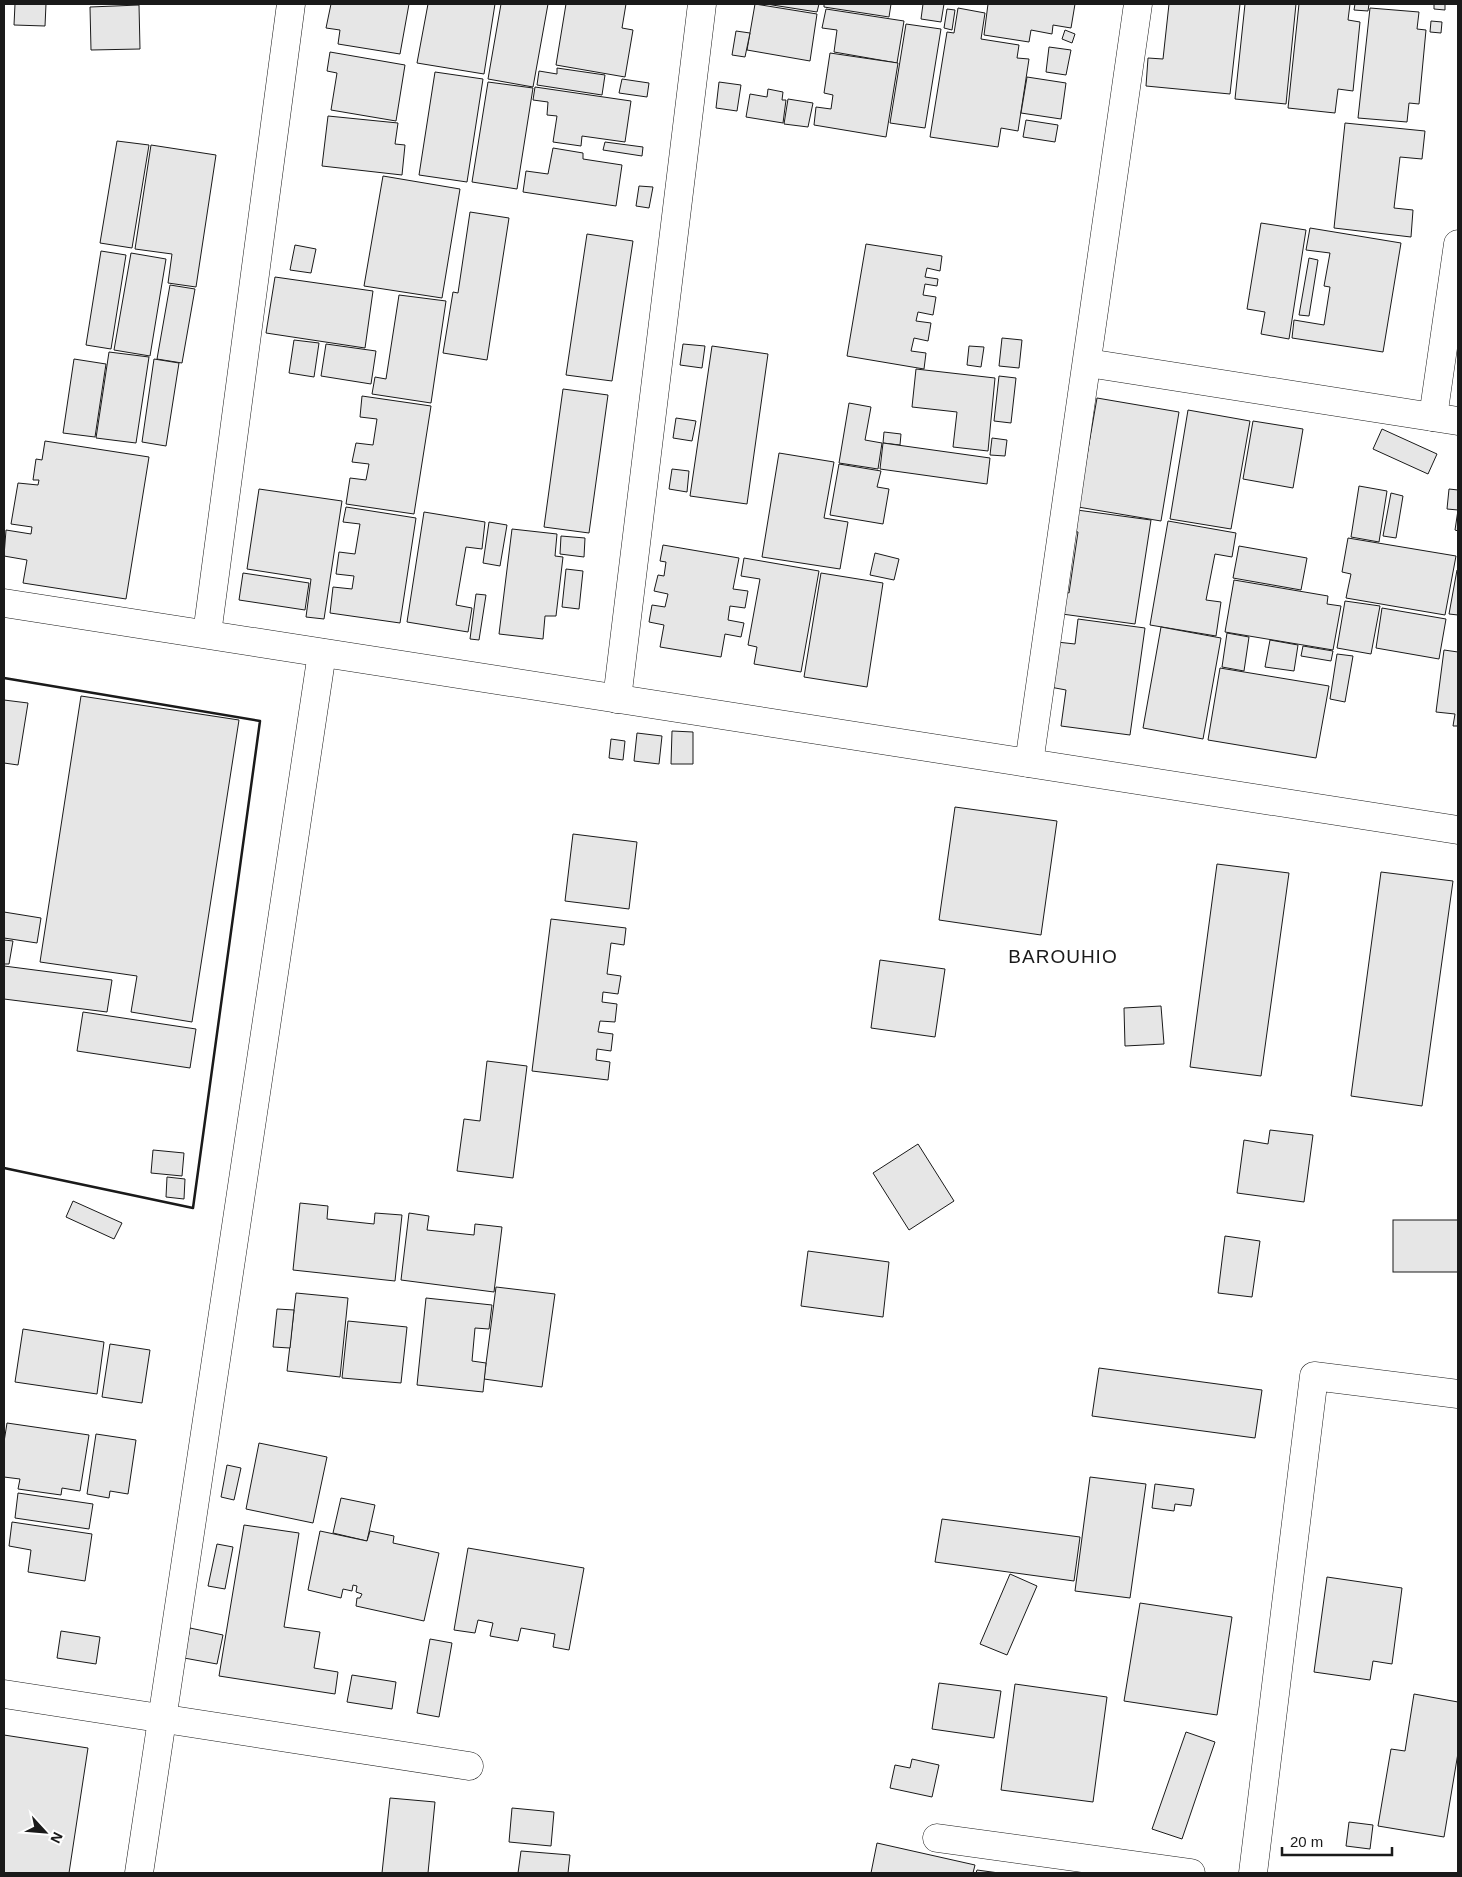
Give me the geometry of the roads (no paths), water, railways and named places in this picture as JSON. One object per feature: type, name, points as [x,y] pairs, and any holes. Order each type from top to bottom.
[{"type":"street","points":[[207,634],[291,4]]},
{"type":"street","points":[[617,698],[702,4]]},
{"type":"street","points":[[1029,763],[1138,4]]},
{"type":"street","points":[[1088,362],[1446,419],[1458,244]]},
{"type":"street","points":[[4,603],[1458,830]]},
{"type":"street","points":[[139,1873],[322,653]]},
{"type":"street","points":[[1253,1873],[1314,1376],[1458,1394]]},
{"type":"street","points":[[4,1694],[469,1766]]},
{"type":"street","points":[[937,1838],[1192,1873]]},
{"type":"district","name":"BAROUHIO","points":[[1063,956]]}]
